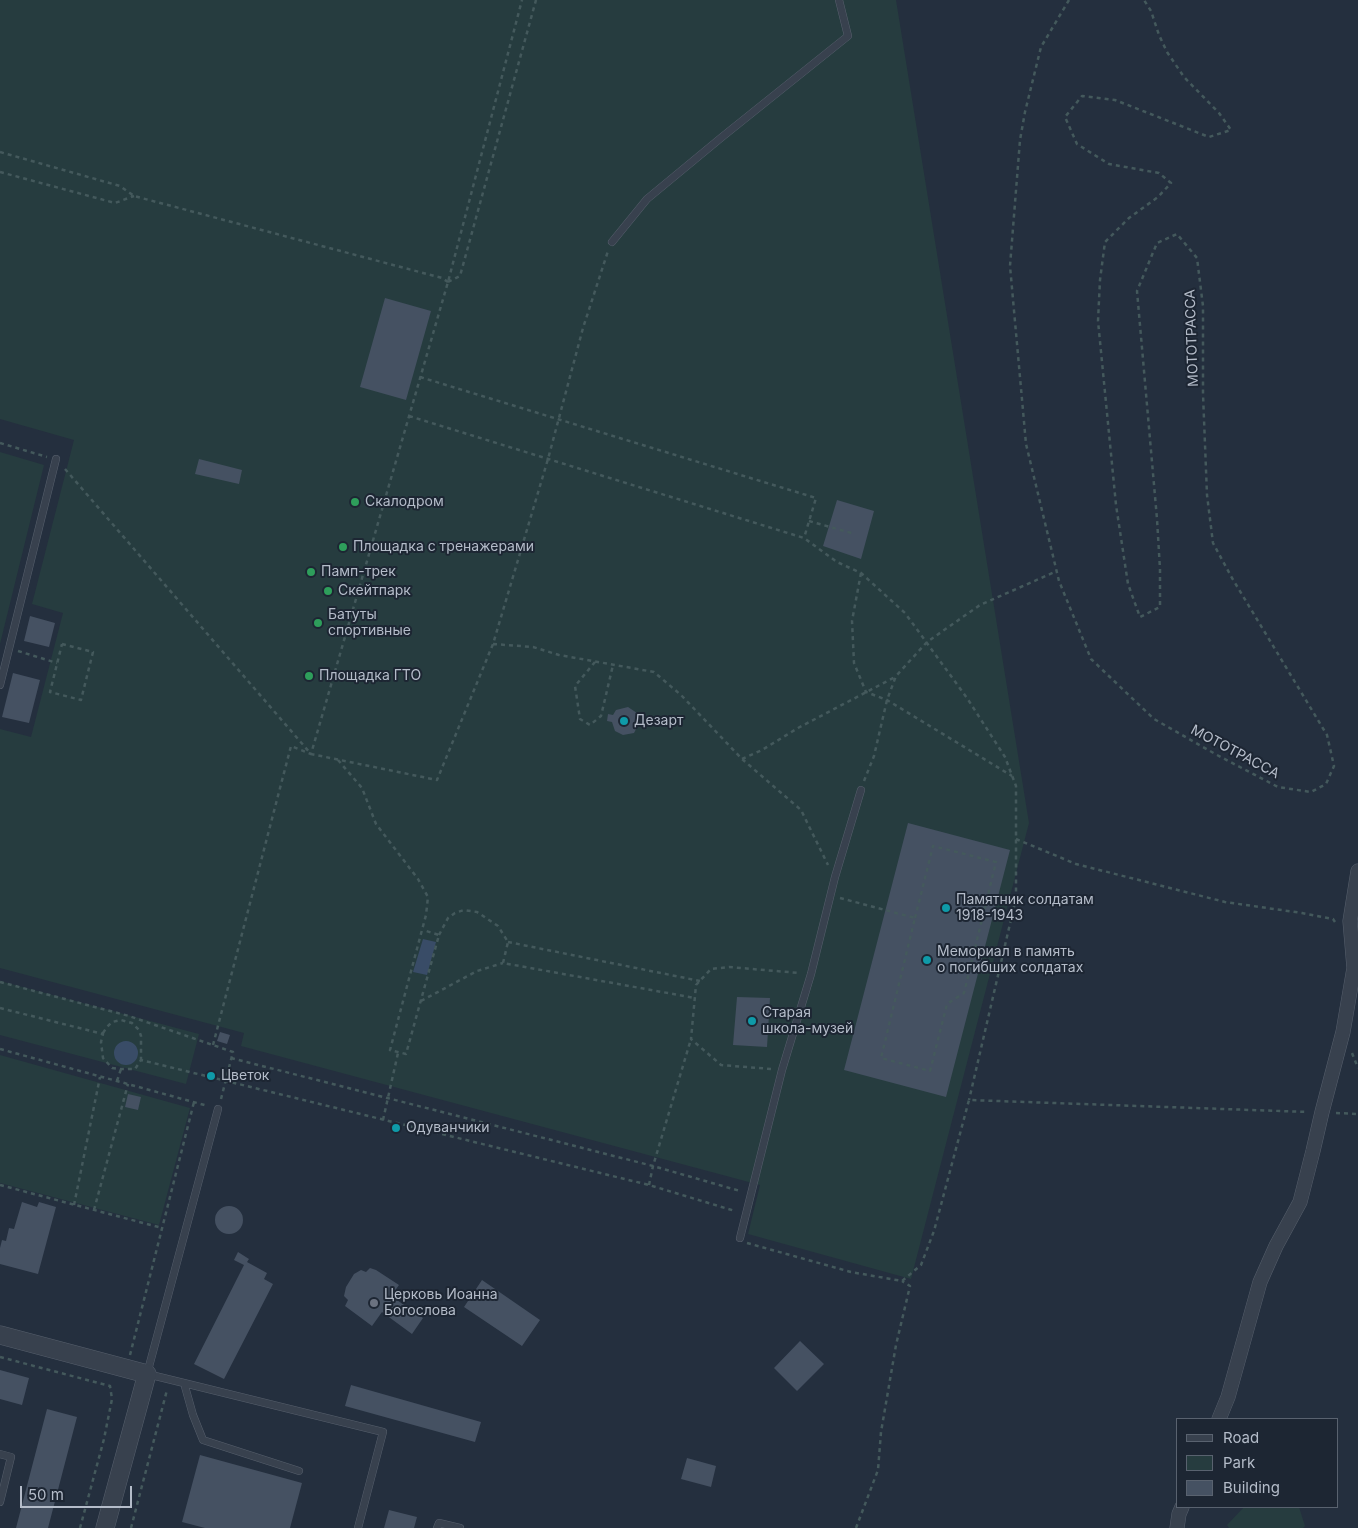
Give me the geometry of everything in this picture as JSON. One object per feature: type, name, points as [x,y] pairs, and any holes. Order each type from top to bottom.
[{"type":"street","points":[[1219,1418],[1228,1397],[1260,1282],[1276,1246],[1300,1202],[1343,1032],[1354,968],[1350,921],[1358,871]]},
{"type":"street","points":[[0,1335],[147,1374],[105,1528]]},
{"type":"street","points":[[1177,1528],[1182,1508]]},
{"type":"lane","points":[[612,242],[646,199],[848,36],[839,0]]},
{"type":"lane","points":[[0,685],[56,459]]},
{"type":"lane","points":[[740,1238],[782,1070],[811,974],[835,877],[861,790]]},
{"type":"lane","points":[[218,1109],[147,1374],[383,1432],[358,1528]]},
{"type":"lane","points":[[184,1383],[193,1415],[204,1440],[299,1471]]},
{"type":"lane","points":[[0,1454],[11,1457],[0,1502]]},
{"type":"lane","points":[[437,1528],[439,1522],[460,1528]]},
{"type":"path","points":[[311,754],[448,282],[522,0]]},
{"type":"path","points":[[448,282],[460,276],[536,0]]},
{"type":"path","name":"МОТОТРАССА","points":[[1069,0],[1041,47],[1025,112],[1020,140],[1010,266],[1026,444],[1059,581],[1091,659],[1154,719],[1216,755],[1278,786],[1312,792],[1326,784],[1334,766],[1327,735],[1213,544],[1207,495],[1203,394],[1203,306],[1197,258],[1178,234],[1157,243],[1136,291],[1157,519],[1160,608],[1140,617],[1128,584],[1116,505],[1098,321],[1100,280],[1105,242],[1129,218],[1158,198],[1171,182],[1159,173],[1109,164],[1077,144],[1065,117],[1082,96],[1115,100],[1209,137],[1231,130],[1184,76],[1167,52],[1151,11],[1144,0]]},
{"type":"path","points":[[0,152],[120,186],[134,196],[442,278],[448,282]]},
{"type":"path","points":[[0,172],[115,203],[134,196]]},
{"type":"path","points":[[213,1045],[291,746],[311,754],[437,780],[493,644],[548,459],[583,328],[612,242]]},
{"type":"path","points":[[420,377],[816,498],[804,538]]},
{"type":"path","points":[[409,416],[804,538],[837,562],[861,573],[905,613],[927,642],[1005,757],[1016,786],[1016,898],[969,1100],[934,1231],[921,1265],[902,1281]]},
{"type":"path","points":[[0,444],[56,459],[311,754]]},
{"type":"path","points":[[809,521],[855,534]]},
{"type":"path","points":[[742,759],[762,750],[798,728],[896,676],[927,642],[980,605],[1057,571]]},
{"type":"path","points":[[861,573],[852,621],[853,654],[854,663],[866,692],[887,700],[1012,776]]},
{"type":"path","points":[[62,644],[93,652],[81,700],[50,692],[57,663],[62,644]]},
{"type":"path","points":[[493,644],[533,647],[559,655],[654,672],[681,695],[742,759],[801,810],[835,877]]},
{"type":"path","points":[[9,648],[57,663]]},
{"type":"path","points":[[595,662],[575,686],[580,719],[590,725],[601,716],[613,664]]},
{"type":"path","points":[[861,790],[874,756],[887,700],[896,676]]},
{"type":"path","points":[[336,759],[362,788],[376,824],[418,879],[428,897],[423,930],[390,1050],[406,1054],[440,935],[448,918],[464,910],[477,912],[498,926],[508,942],[503,963]]},
{"type":"path","points":[[1016,839],[1076,864],[1225,902],[1333,919],[1337,927]]},
{"type":"path","points":[[933,846],[996,862],[964,993],[947,1004],[930,1071],[881,1058],[915,918],[933,846]]},
{"type":"path","points":[[831,896],[915,918]]},
{"type":"path","points":[[423,930],[440,935]]},
{"type":"path","points":[[508,942],[700,981]]},
{"type":"path","points":[[421,1001],[477,971],[503,963],[695,998]]},
{"type":"path","points":[[649,1185],[691,1039],[696,985],[711,969],[729,967],[811,974]]},
{"type":"path","points":[[0,982],[129,1016],[233,1052],[218,1109],[0,1049]]},
{"type":"path","points":[[0,1008],[103,1034]]},
{"type":"path","points":[[128,1021],[129,1016]]},
{"type":"path","points":[[128,1021],[139,1030],[142,1036],[141,1060],[135,1069],[112,1068],[103,1058],[101,1042],[103,1034],[112,1022],[128,1021]]},
{"type":"path","points":[[691,1039],[721,1065],[782,1070]]},
{"type":"path","points":[[383,1120],[399,1052]]},
{"type":"path","points":[[231,1058],[653,1166],[751,1194]]},
{"type":"path","points":[[141,1060],[649,1185],[746,1214]]},
{"type":"path","points":[[117,1081],[121,1069]]},
{"type":"path","points":[[74,1205],[100,1076]]},
{"type":"path","points":[[94,1210],[128,1084]]},
{"type":"path","points":[[969,1100],[1358,1114]]},
{"type":"path","points":[[127,1368],[194,1102]]},
{"type":"path","points":[[0,1185],[162,1228]]},
{"type":"path","points":[[740,1238],[747,1243],[851,1272],[902,1281],[910,1286],[896,1345],[881,1432],[878,1470],[856,1528]]},
{"type":"path","points":[[0,1357],[110,1386],[112,1399],[104,1439],[80,1528]]},
{"type":"path","points":[[131,1528],[170,1379]]},
{"type":"green space","points":[[0,0],[896,0],[1029,823],[911,1279],[748,1234],[760,1185],[241,1046],[244,1033],[0,968],[0,729],[31,737],[63,613],[32,604],[74,440],[0,419]]},
{"type":"green space","points":[[0,452],[44,465],[0,644]]},
{"type":"green space","points":[[0,981],[199,1034],[186,1084],[0,1035]]},
{"type":"green space","points":[[0,1055],[190,1108],[159,1225],[0,1183]]},
{"type":"green space","points":[[1243,1508],[1299,1508],[1305,1526],[1303,1528],[1229,1528],[1227,1525]]},
{"type":"water","points":[[423,939],[436,942],[427,975],[413,972]]},
{"type":"water","points":[[126,1041],[135,1044],[138,1053],[135,1062],[126,1065],[117,1062],[114,1053],[117,1044]]},
{"type":"building","points":[[385,298],[431,311],[406,400],[360,387]]},
{"type":"building","points":[[199,459],[242,470],[239,484],[195,474]]},
{"type":"building","points":[[837,500],[874,511],[861,559],[823,546]]},
{"type":"building","points":[[30,616],[55,623],[49,647],[24,641]]},
{"type":"building","points":[[13,673],[40,680],[29,723],[2,717]]},
{"type":"building","name":"Дезарт","points":[[628,707],[637,713],[639,723],[634,733],[623,735],[615,731],[612,722],[607,721],[608,714],[613,715],[616,710]]},
{"type":"building","name":"Мемориал в память о погибших солдатах","points":[[908,823],[1010,850],[946,1097],[844,1070]]},
{"type":"building","name":"Старая школа-музей","points":[[737,997],[770,998],[767,1047],[733,1045]]},
{"type":"building","points":[[220,1032],[230,1035],[227,1044],[217,1041]]},
{"type":"building","points":[[128,1094],[141,1097],[138,1110],[125,1107]]},
{"type":"building","points":[[22,1202],[37,1207],[39,1202],[56,1207],[38,1274],[0,1264],[2,1240],[6,1241],[9,1228],[14,1229]]},
{"type":"building","points":[[229,1206],[239,1210],[243,1220],[239,1230],[229,1234],[219,1230],[215,1220],[219,1210]]},
{"type":"building","points":[[238,1252],[249,1259],[247,1262],[267,1273],[264,1279],[273,1284],[224,1379],[194,1364],[244,1265],[234,1260]]},
{"type":"building","name":"Церковь Иоанна Богослова","points":[[370,1268],[399,1285],[391,1296],[423,1318],[412,1334],[382,1312],[372,1326],[345,1306],[348,1300],[344,1296],[346,1287],[354,1274],[361,1270],[366,1272]]},
{"type":"building","points":[[482,1280],[540,1320],[522,1346],[464,1307]]},
{"type":"building","points":[[800,1341],[824,1364],[797,1391],[774,1368]]},
{"type":"building","points":[[0,1370],[29,1378],[22,1405],[0,1399]]},
{"type":"building","points":[[351,1385],[481,1422],[475,1442],[345,1406]]},
{"type":"building","points":[[47,1409],[77,1417],[48,1528],[16,1528]]},
{"type":"building","points":[[200,1455],[302,1483],[290,1528],[205,1528],[182,1522]]},
{"type":"building","points":[[687,1458],[716,1466],[711,1487],[681,1479]]},
{"type":"building","points":[[389,1510],[417,1517],[414,1528],[384,1528]]},
{"type":"place","name":"Скалодром","points":[[355,502]]},
{"type":"place","name":"Площадка с тренажерами","points":[[343,547]]},
{"type":"place","name":"Памп-трек","points":[[311,572]]},
{"type":"place","name":"Скейтпарк","points":[[328,591]]},
{"type":"place","name":"Батуты спортивные","points":[[318,623]]},
{"type":"place","name":"Площадка ГТО","points":[[309,676]]},
{"type":"place","name":"Дезарт","points":[[624,721]]},
{"type":"place","name":"Памятник солдатам 1918-1943","points":[[946,908]]},
{"type":"place","name":"Мемориал в память о погибших солдатах","points":[[927,960]]},
{"type":"place","name":"Старая школа-музей","points":[[752,1021]]},
{"type":"place","name":"Цветок","points":[[211,1076]]},
{"type":"place","name":"Одуванчики","points":[[396,1128]]},
{"type":"place","name":"Церковь Иоанна Богослова","points":[[374,1303]]}]
